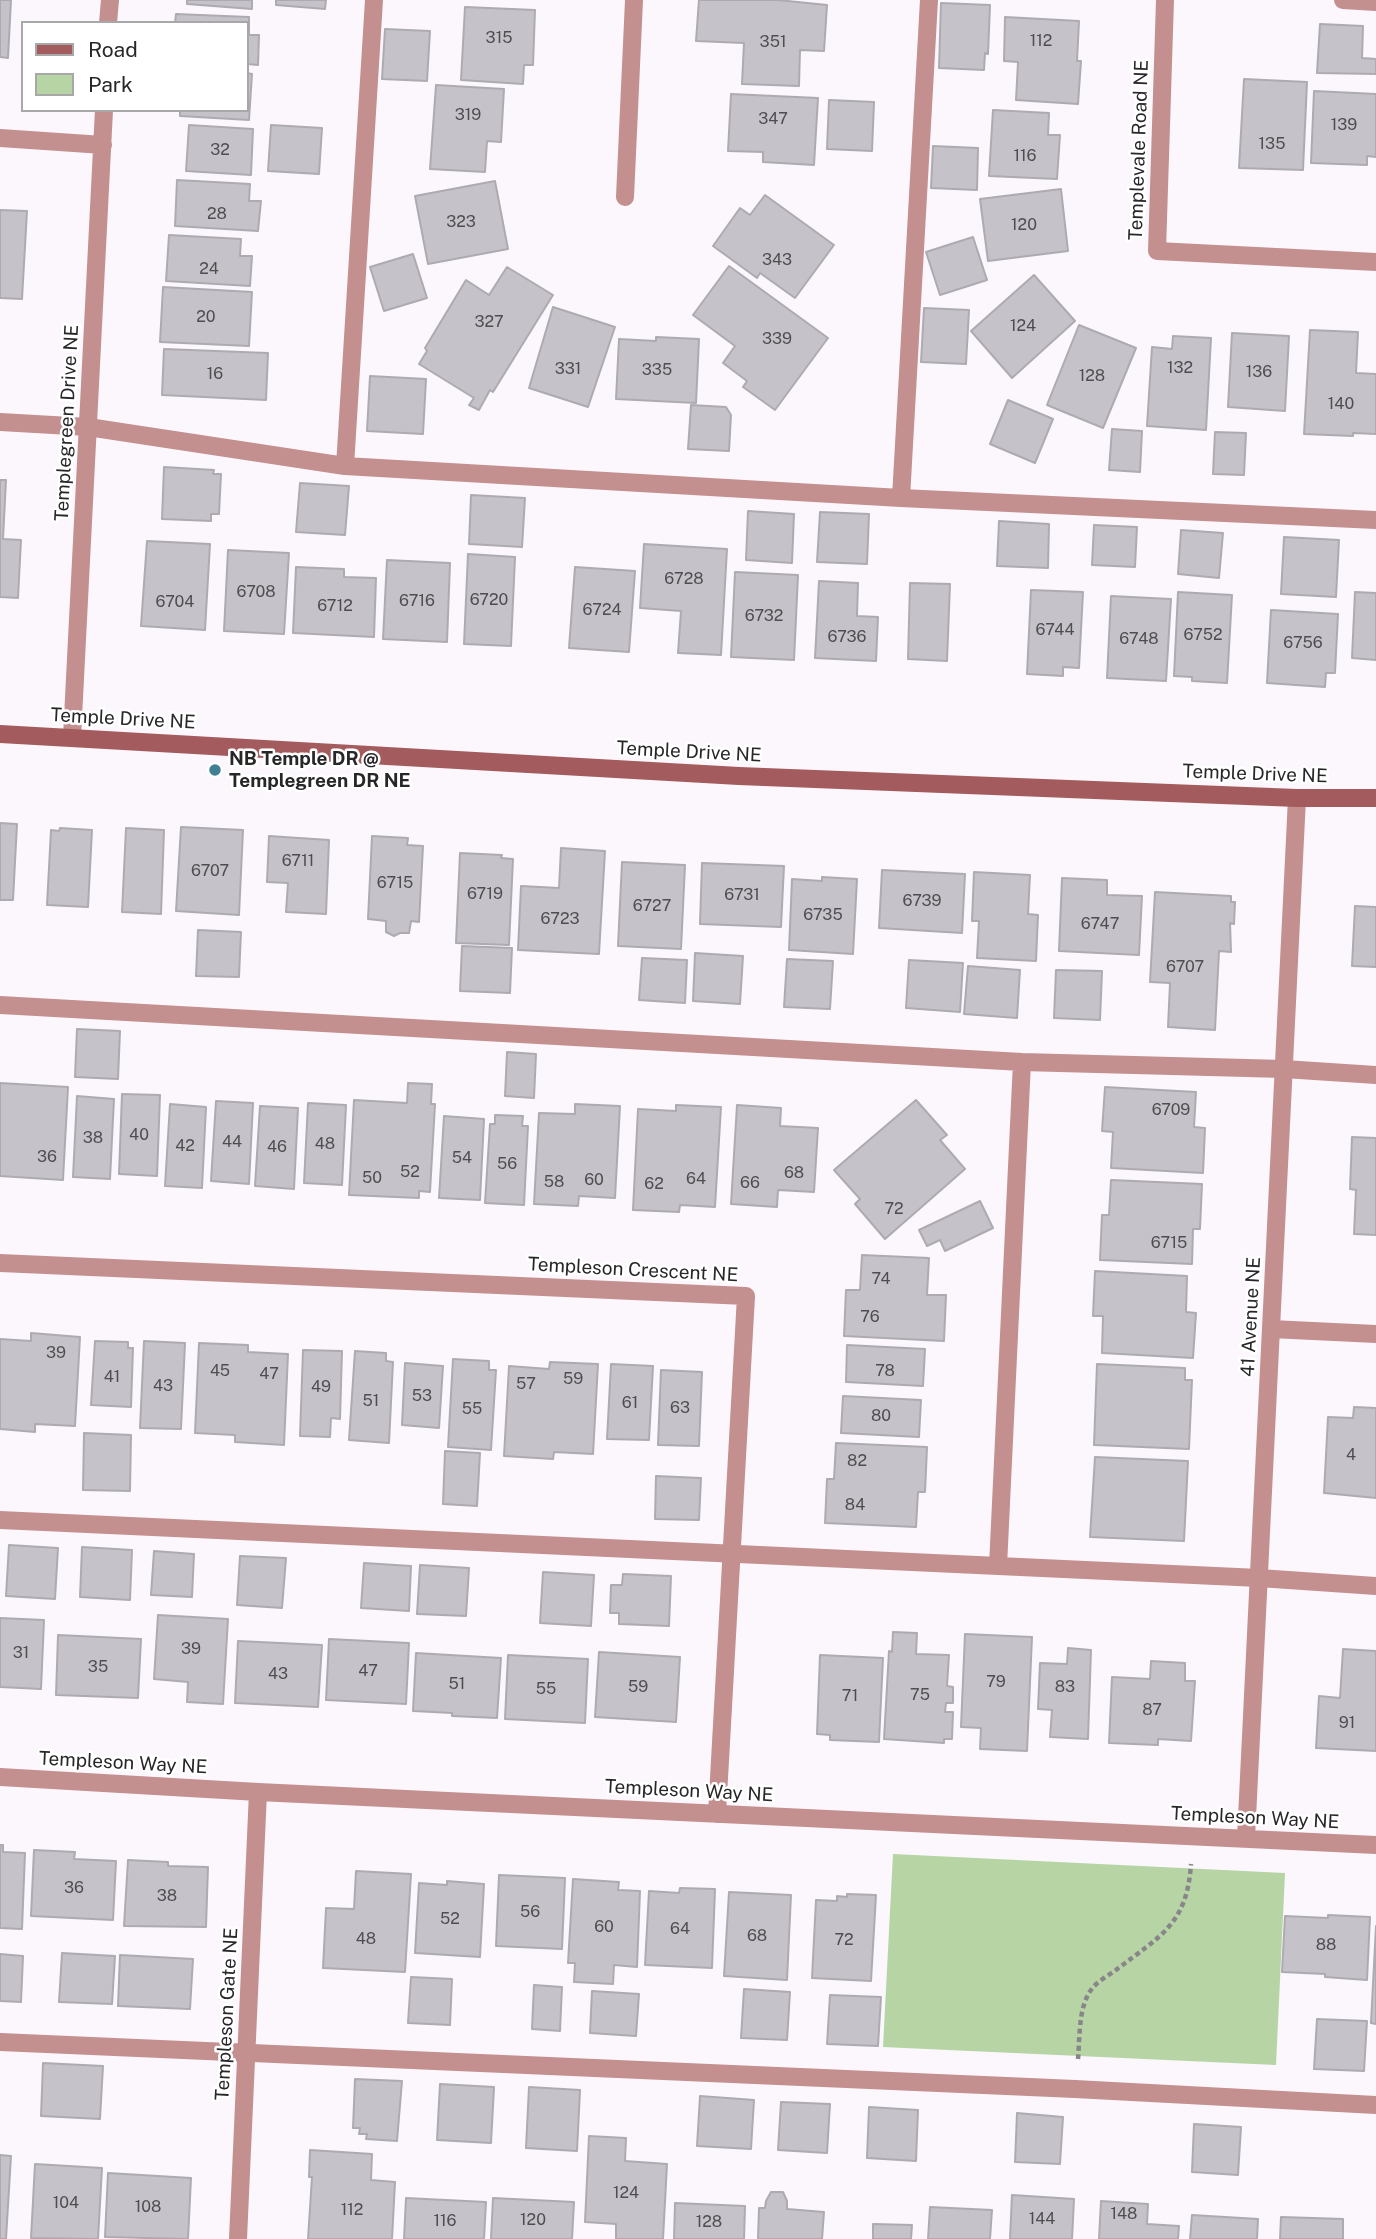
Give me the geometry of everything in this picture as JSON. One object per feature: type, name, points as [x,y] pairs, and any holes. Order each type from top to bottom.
[{"type":"street","points":[[108,21],[110,0]]},
{"type":"street","points":[[345,466],[374,0]]},
{"type":"street","points":[[625,197],[634,0]]},
{"type":"street","points":[[901,498],[929,0]]},
{"type":"street","name":"Templevale Road NE","points":[[1165,0],[1157,251],[1376,262]]},
{"type":"street","points":[[1343,0],[1376,2]]},
{"type":"street","name":"Templegreen Drive NE","points":[[72,737],[104,112]]},
{"type":"street","points":[[0,138],[103,145]]},
{"type":"street","points":[[0,422],[88,427],[345,466],[901,498],[1376,520]]},
{"type":"street","name":"Temple Drive NE","points":[[0,734],[739,776],[1297,798],[1376,798]]},
{"type":"street","name":"41 Avenue NE","points":[[1246,1838],[1297,798]]},
{"type":"street","points":[[0,1005],[1022,1062],[1284,1069],[1376,1075]]},
{"type":"street","points":[[998,1566],[1022,1062]]},
{"type":"street","name":"Templeson Crescent NE","points":[[0,1263],[746,1296],[717,1814]]},
{"type":"street","points":[[1271,1329],[1376,1334]]},
{"type":"street","points":[[0,1520],[1259,1578],[1376,1586]]},
{"type":"street","name":"Templeson Way NE","points":[[0,1777],[258,1792],[1376,1845]]},
{"type":"street","name":"Templeson Gate NE","points":[[237,2239],[258,1792]]},
{"type":"street","points":[[0,2042],[1075,2089],[1376,2105]]},
{"type":"path","points":[[1075,2089],[1082,2017],[1091,1989],[1151,1945],[1168,1929],[1181,1908],[1189,1886],[1193,1835]]},
{"type":"green space","points":[[893,1854],[1285,1873],[1276,2065],[883,2047]]},
{"type":"building","points":[[0,0],[11,0],[8,58],[0,57]]},
{"type":"building","points":[[187,0],[252,0],[252,9],[187,4]]},
{"type":"building","points":[[276,0],[326,0],[325,9],[276,5]]},
{"type":"building","points":[[699,0],[778,0],[827,5],[824,51],[800,50],[799,86],[742,84],[744,43],[696,41]]},
{"type":"building","points":[[941,3],[990,5],[988,54],[985,53],[984,70],[939,68]]},
{"type":"building","points":[[465,7],[535,10],[533,65],[524,65],[523,84],[461,80]]},
{"type":"building","points":[[176,14],[249,17],[249,35],[259,35],[258,65],[248,64],[248,21],[175,21]]},
{"type":"building","points":[[1005,17],[1079,21],[1077,61],[1081,61],[1078,104],[1016,100],[1018,62],[1004,61]]},
{"type":"building","points":[[1320,24],[1363,26],[1362,58],[1376,59],[1376,74],[1317,73]]},
{"type":"building","points":[[385,29],[430,31],[427,81],[382,79]]},
{"type":"building","points":[[248,73],[252,74],[249,120],[180,116],[180,112],[248,112]]},
{"type":"building","points":[[1244,79],[1307,82],[1303,170],[1239,168]]},
{"type":"building","points":[[436,85],[504,89],[501,142],[487,141],[485,172],[430,169]]},
{"type":"building","points":[[1314,91],[1376,94],[1376,157],[1367,156],[1367,165],[1311,163]]},
{"type":"building","points":[[731,94],[818,98],[814,165],[763,162],[763,152],[728,151]]},
{"type":"building","points":[[829,100],[874,102],[872,151],[827,149]]},
{"type":"building","points":[[993,110],[1049,113],[1048,135],[1060,135],[1057,179],[989,176]]},
{"type":"building","points":[[189,125],[253,129],[251,175],[186,171]]},
{"type":"building","points":[[271,125],[322,128],[319,174],[268,171]]},
{"type":"building","points":[[933,146],[978,148],[977,190],[931,188]]},
{"type":"building","points":[[177,180],[250,184],[249,201],[261,201],[258,231],[175,226]]},
{"type":"building","points":[[495,181],[508,249],[428,264],[415,196]]},
{"type":"building","points":[[1061,189],[1068,251],[988,261],[980,199]]},
{"type":"building","points":[[765,195],[834,245],[795,298],[760,273],[757,278],[713,246],[740,208],[750,215]]},
{"type":"building","points":[[0,210],[27,211],[22,299],[0,298]]},
{"type":"building","points":[[169,235],[241,239],[240,256],[252,256],[250,286],[166,281]]},
{"type":"building","points":[[973,237],[987,280],[940,295],[926,252]]},
{"type":"building","points":[[413,254],[427,298],[384,311],[370,267]]},
{"type":"building","points":[[729,266],[828,338],[775,410],[743,387],[747,381],[723,363],[735,346],[693,315]]},
{"type":"building","points":[[507,267],[553,295],[479,410],[469,405],[474,398],[419,364],[427,351],[425,348],[466,280],[489,295]]},
{"type":"building","points":[[1034,275],[1075,321],[1012,378],[971,331]]},
{"type":"building","points":[[163,287],[252,292],[249,346],[160,342]]},
{"type":"building","points":[[553,307],[615,327],[588,407],[529,388]]},
{"type":"building","points":[[924,308],[969,310],[966,364],[921,362]]},
{"type":"building","points":[[1079,325],[1136,348],[1103,428],[1047,405]]},
{"type":"building","points":[[1310,330],[1358,332],[1356,373],[1376,374],[1376,434],[1304,434]]},
{"type":"building","points":[[1232,333],[1289,336],[1285,411],[1228,407]]},
{"type":"building","points":[[1173,336],[1211,338],[1206,430],[1147,426],[1152,347],[1172,349]]},
{"type":"building","points":[[656,337],[699,339],[696,403],[616,399],[619,339],[656,341]]},
{"type":"building","points":[[164,349],[268,353],[266,400],[162,395]]},
{"type":"building","points":[[370,376],[426,379],[423,434],[367,431]]},
{"type":"building","points":[[1008,400],[1053,419],[1035,463],[990,444]]},
{"type":"building","points":[[691,405],[726,407],[731,415],[729,451],[688,449]]},
{"type":"building","points":[[1112,429],[1142,431],[1140,472],[1109,470]]},
{"type":"building","points":[[1215,432],[1246,433],[1244,475],[1213,474]]},
{"type":"building","points":[[164,467],[214,470],[213,474],[221,474],[219,514],[211,514],[211,521],[162,519]]},
{"type":"building","points":[[0,480],[6,480],[3,539],[21,540],[18,598],[0,597]]},
{"type":"building","points":[[300,483],[349,486],[345,535],[296,532]]},
{"type":"building","points":[[471,495],[525,498],[522,547],[469,544]]},
{"type":"building","points":[[748,511],[794,514],[792,563],[746,560]]},
{"type":"building","points":[[820,512],[869,514],[867,564],[817,562]]},
{"type":"building","points":[[999,521],[1049,524],[1048,568],[997,566]]},
{"type":"building","points":[[1094,525],[1137,527],[1135,567],[1092,565]]},
{"type":"building","points":[[1181,530],[1223,533],[1219,578],[1178,574]]},
{"type":"building","points":[[1284,537],[1339,540],[1336,597],[1281,594]]},
{"type":"building","points":[[147,541],[210,544],[205,630],[141,626]]},
{"type":"building","points":[[644,544],[727,549],[721,655],[678,653],[681,611],[640,608]]},
{"type":"building","points":[[228,550],[289,553],[284,634],[224,631]]},
{"type":"building","points":[[468,554],[515,557],[511,646],[464,644]]},
{"type":"building","points":[[387,560],[450,563],[447,642],[383,639]]},
{"type":"building","points":[[296,567],[344,569],[344,577],[376,578],[374,637],[293,633]]},
{"type":"building","points":[[575,567],[635,571],[629,652],[569,648]]},
{"type":"building","points":[[735,572],[798,575],[794,660],[731,657]]},
{"type":"building","points":[[819,581],[858,583],[857,616],[878,617],[876,661],[815,658]]},
{"type":"building","points":[[910,583],[950,584],[947,661],[908,659]]},
{"type":"building","points":[[1031,590],[1083,592],[1079,668],[1063,667],[1063,676],[1027,674]]},
{"type":"building","points":[[1178,592],[1232,595],[1227,683],[1192,681],[1192,677],[1174,676]]},
{"type":"building","points":[[1355,592],[1376,593],[1376,660],[1352,658]]},
{"type":"building","points":[[1111,596],[1171,599],[1166,681],[1107,678]]},
{"type":"building","points":[[1271,610],[1338,614],[1335,673],[1326,673],[1325,687],[1267,683]]},
{"type":"building","points":[[0,823],[17,824],[13,900],[0,900]]},
{"type":"building","points":[[181,827],[243,830],[239,915],[176,911]]},
{"type":"building","points":[[60,828],[92,830],[88,907],[47,905],[51,830],[59,831]]},
{"type":"building","points":[[126,828],[164,830],[161,914],[122,912]]},
{"type":"building","points":[[269,836],[329,840],[326,914],[286,912],[288,883],[267,882]]},
{"type":"building","points":[[372,836],[408,838],[407,845],[423,846],[419,922],[411,921],[409,933],[394,936],[386,932],[386,921],[368,919]]},
{"type":"building","points":[[561,848],[605,851],[599,954],[518,950],[521,886],[559,888]]},
{"type":"building","points":[[460,853],[502,855],[501,858],[513,859],[509,945],[456,943]]},
{"type":"building","points":[[622,862],[685,865],[681,949],[618,946]]},
{"type":"building","points":[[702,863],[784,866],[781,927],[700,924]]},
{"type":"building","points":[[882,870],[965,874],[962,933],[879,928]]},
{"type":"building","points":[[974,872],[1030,875],[1028,914],[1038,915],[1036,961],[977,958],[979,921],[972,921]]},
{"type":"building","points":[[822,877],[857,879],[853,954],[789,950],[792,879],[822,881]]},
{"type":"building","points":[[1062,878],[1107,880],[1107,895],[1142,896],[1139,955],[1059,951]]},
{"type":"building","points":[[1155,892],[1231,896],[1231,902],[1235,902],[1234,924],[1230,923],[1231,952],[1219,951],[1215,1030],[1168,1027],[1170,983],[1150,982]]},
{"type":"building","points":[[1355,906],[1376,907],[1376,967],[1352,966]]},
{"type":"building","points":[[198,930],[241,932],[239,977],[196,976]]},
{"type":"building","points":[[462,946],[512,948],[510,993],[460,991]]},
{"type":"building","points":[[695,953],[743,956],[740,1004],[693,1001]]},
{"type":"building","points":[[642,958],[687,960],[685,1003],[639,1000]]},
{"type":"building","points":[[787,959],[833,961],[830,1009],[784,1007]]},
{"type":"building","points":[[909,960],[963,963],[960,1012],[906,1008]]},
{"type":"building","points":[[968,966],[1020,970],[1017,1018],[964,1014]]},
{"type":"building","points":[[1056,970],[1102,971],[1100,1020],[1054,1018]]},
{"type":"building","points":[[77,1029],[120,1031],[118,1079],[75,1077]]},
{"type":"building","points":[[507,1052],[536,1054],[534,1098],[505,1096]]},
{"type":"building","points":[[0,1083],[68,1087],[63,1180],[0,1176]]},
{"type":"building","points":[[408,1083],[432,1084],[431,1104],[435,1104],[430,1192],[419,1191],[419,1198],[349,1195],[354,1100],[407,1103]]},
{"type":"building","points":[[1105,1087],[1196,1092],[1194,1127],[1205,1128],[1203,1173],[1111,1168],[1113,1132],[1102,1131]]},
{"type":"building","points":[[122,1094],[160,1095],[157,1176],[119,1174]]},
{"type":"building","points":[[77,1096],[114,1099],[110,1179],[73,1177]]},
{"type":"building","points":[[916,1100],[947,1135],[940,1140],[965,1169],[885,1239],[855,1204],[860,1199],[834,1170]]},
{"type":"building","points":[[216,1101],[253,1103],[249,1184],[211,1181]]},
{"type":"building","points":[[308,1103],[346,1105],[342,1185],[304,1183]]},
{"type":"building","points":[[170,1104],[206,1107],[202,1188],[165,1186]]},
{"type":"building","points":[[575,1104],[620,1106],[615,1198],[579,1196],[578,1206],[534,1204],[539,1113],[575,1114]]},
{"type":"building","points":[[676,1105],[721,1107],[715,1207],[680,1205],[679,1212],[633,1210],[638,1109],[676,1111]]},
{"type":"building","points":[[737,1105],[781,1108],[780,1126],[818,1128],[814,1192],[778,1190],[777,1207],[731,1204]]},
{"type":"building","points":[[260,1106],[298,1108],[294,1189],[255,1186]]},
{"type":"building","points":[[495,1115],[523,1116],[522,1126],[528,1126],[524,1205],[485,1203],[490,1124],[495,1124]]},
{"type":"building","points":[[444,1116],[484,1119],[480,1200],[439,1198]]},
{"type":"building","points":[[1352,1137],[1376,1138],[1376,1235],[1354,1234],[1356,1190],[1350,1189]]},
{"type":"building","points":[[1111,1180],[1202,1184],[1200,1229],[1193,1229],[1192,1264],[1100,1260],[1102,1215],[1109,1215]]},
{"type":"building","points":[[980,1201],[993,1228],[945,1251],[940,1240],[927,1246],[919,1230]]},
{"type":"building","points":[[862,1255],[929,1258],[927,1295],[946,1295],[944,1341],[844,1336],[846,1290],[860,1290]]},
{"type":"building","points":[[1095,1271],[1187,1276],[1186,1312],[1196,1313],[1193,1358],[1102,1353],[1103,1316],[1093,1316]]},
{"type":"building","points":[[31,1333],[80,1337],[75,1426],[35,1424],[35,1432],[0,1429],[0,1339],[31,1341]]},
{"type":"building","points":[[95,1341],[128,1342],[128,1348],[133,1348],[131,1407],[91,1405]]},
{"type":"building","points":[[144,1341],[185,1343],[181,1429],[140,1428]]},
{"type":"building","points":[[199,1343],[248,1345],[248,1352],[288,1354],[284,1445],[235,1442],[235,1435],[195,1433]]},
{"type":"building","points":[[847,1345],[925,1349],[923,1386],[846,1382]]},
{"type":"building","points":[[303,1350],[342,1351],[340,1419],[331,1418],[330,1437],[300,1436]]},
{"type":"building","points":[[355,1351],[386,1353],[386,1361],[393,1362],[389,1443],[349,1440]]},
{"type":"building","points":[[453,1359],[489,1361],[489,1370],[496,1370],[491,1450],[448,1447]]},
{"type":"building","points":[[550,1362],[598,1364],[593,1454],[554,1452],[553,1459],[504,1456],[509,1366],[549,1369]]},
{"type":"building","points":[[405,1363],[443,1366],[439,1428],[402,1425]]},
{"type":"building","points":[[611,1364],[653,1366],[649,1440],[607,1439]]},
{"type":"building","points":[[1097,1364],[1185,1368],[1185,1380],[1192,1380],[1189,1449],[1094,1445]]},
{"type":"building","points":[[661,1370],[702,1372],[699,1446],[658,1445]]},
{"type":"building","points":[[843,1396],[921,1400],[919,1437],[841,1433]]},
{"type":"building","points":[[1354,1407],[1376,1408],[1376,1498],[1324,1493],[1328,1417],[1353,1418]]},
{"type":"building","points":[[84,1433],[131,1435],[130,1491],[83,1490]]},
{"type":"building","points":[[836,1443],[927,1447],[925,1492],[918,1492],[916,1527],[825,1523],[827,1479],[834,1479]]},
{"type":"building","points":[[445,1451],[480,1453],[477,1506],[443,1504]]},
{"type":"building","points":[[1095,1457],[1188,1461],[1184,1541],[1090,1537]]},
{"type":"building","points":[[656,1476],[701,1478],[699,1520],[655,1519]]},
{"type":"building","points":[[9,1545],[58,1548],[55,1599],[6,1596]]},
{"type":"building","points":[[82,1547],[132,1550],[130,1600],[80,1597]]},
{"type":"building","points":[[154,1551],[194,1554],[192,1597],[151,1595]]},
{"type":"building","points":[[240,1556],[286,1558],[282,1608],[237,1605]]},
{"type":"building","points":[[364,1563],[411,1566],[409,1611],[361,1608]]},
{"type":"building","points":[[420,1565],[469,1568],[466,1616],[417,1614]]},
{"type":"building","points":[[543,1572],[594,1575],[591,1626],[540,1623]]},
{"type":"building","points":[[623,1574],[671,1576],[669,1626],[619,1624],[619,1613],[610,1613],[611,1585],[622,1585]]},
{"type":"building","points":[[158,1615],[228,1619],[223,1704],[187,1702],[188,1682],[154,1679]]},
{"type":"building","points":[[0,1618],[44,1620],[41,1689],[0,1687]]},
{"type":"building","points":[[893,1632],[917,1633],[916,1654],[949,1655],[947,1686],[953,1687],[953,1703],[946,1703],[945,1712],[953,1712],[952,1739],[944,1739],[944,1743],[884,1739],[889,1651],[892,1652]]},
{"type":"building","points":[[965,1634],[1032,1637],[1027,1751],[980,1749],[981,1728],[961,1727]]},
{"type":"building","points":[[58,1635],[141,1639],[138,1698],[56,1695]]},
{"type":"building","points":[[329,1639],[409,1643],[406,1704],[326,1700]]},
{"type":"building","points":[[238,1641],[322,1645],[318,1707],[235,1703]]},
{"type":"building","points":[[1068,1648],[1091,1650],[1088,1739],[1050,1737],[1052,1710],[1038,1709],[1040,1663],[1067,1664]]},
{"type":"building","points":[[1343,1649],[1376,1651],[1376,1751],[1316,1748],[1319,1696],[1340,1698]]},
{"type":"building","points":[[599,1652],[680,1657],[676,1722],[595,1717]]},
{"type":"building","points":[[416,1653],[501,1658],[497,1718],[413,1711]]},
{"type":"building","points":[[508,1655],[588,1659],[585,1723],[505,1719]]},
{"type":"building","points":[[820,1655],[883,1658],[879,1742],[830,1740],[830,1735],[817,1734]]},
{"type":"building","points":[[1151,1661],[1185,1663],[1185,1681],[1195,1681],[1191,1741],[1158,1739],[1158,1745],[1109,1743],[1112,1677],[1150,1679]]},
{"type":"building","points":[[0,1845],[3,1845],[3,1852],[25,1853],[22,1929],[0,1928]]},
{"type":"building","points":[[34,1850],[75,1852],[74,1859],[116,1861],[113,1920],[31,1916]]},
{"type":"building","points":[[128,1860],[168,1862],[168,1866],[208,1867],[206,1927],[124,1926]]},
{"type":"building","points":[[356,1871],[411,1874],[405,1972],[323,1968],[326,1908],[354,1909]]},
{"type":"building","points":[[499,1875],[565,1878],[562,1949],[496,1946]]},
{"type":"building","points":[[573,1879],[619,1882],[618,1890],[640,1891],[637,1967],[614,1965],[613,1984],[574,1982],[575,1963],[568,1963]]},
{"type":"building","points":[[447,1881],[484,1884],[480,1957],[415,1953],[419,1883],[447,1885]]},
{"type":"building","points":[[680,1888],[715,1889],[712,1968],[645,1965],[649,1891],[679,1893]]},
{"type":"building","points":[[729,1892],[791,1895],[787,1980],[724,1976]]},
{"type":"building","points":[[847,1894],[876,1895],[871,1981],[812,1978],[816,1900],[837,1901],[837,1896],[847,1897]]},
{"type":"building","points":[[1328,1915],[1370,1917],[1367,1980],[1282,1972],[1285,1916],[1328,1918]]},
{"type":"building","points":[[1376,1926],[1376,2024],[1371,2023]]},
{"type":"building","points":[[62,1953],[115,1956],[112,2004],[59,2002]]},
{"type":"building","points":[[0,1954],[23,1956],[21,2002],[0,2001]]},
{"type":"building","points":[[120,1955],[193,1959],[190,2009],[118,2006]]},
{"type":"building","points":[[411,1977],[452,1979],[450,2025],[408,2023]]},
{"type":"building","points":[[534,1985],[562,1987],[560,2031],[532,2029]]},
{"type":"building","points":[[744,1989],[790,1992],[787,2040],[741,2038]]},
{"type":"building","points":[[592,1991],[639,1994],[636,2036],[590,2033]]},
{"type":"building","points":[[830,1995],[881,1997],[878,2046],[827,2044]]},
{"type":"building","points":[[1317,2019],[1367,2021],[1364,2071],[1314,2069]]},
{"type":"building","points":[[43,2063],[103,2066],[100,2119],[41,2116]]},
{"type":"building","points":[[355,2079],[402,2081],[397,2141],[366,2139],[367,2134],[359,2134],[360,2128],[353,2128]]},
{"type":"building","points":[[440,2084],[494,2087],[491,2143],[437,2140]]},
{"type":"building","points":[[529,2087],[580,2090],[577,2151],[526,2148]]},
{"type":"building","points":[[700,2096],[754,2100],[751,2149],[697,2146]]},
{"type":"building","points":[[781,2102],[830,2104],[827,2153],[778,2150]]},
{"type":"building","points":[[869,2107],[918,2110],[916,2161],[867,2158]]},
{"type":"building","points":[[1017,2113],[1063,2117],[1060,2164],[1015,2162]]},
{"type":"building","points":[[1194,2124],[1241,2127],[1238,2175],[1192,2172]]},
{"type":"building","points":[[589,2136],[626,2138],[625,2161],[667,2164],[663,2239],[616,2239],[616,2224],[585,2222]]},
{"type":"building","points":[[310,2150],[372,2154],[371,2180],[395,2182],[392,2239],[308,2239],[312,2177],[309,2177]]},
{"type":"building","points":[[0,2155],[11,2156],[6,2239],[0,2239]]},
{"type":"building","points":[[35,2164],[102,2168],[98,2239],[31,2238]]},
{"type":"building","points":[[108,2173],[191,2178],[188,2239],[105,2237]]},
{"type":"building","points":[[771,2192],[783,2192],[787,2209],[824,2212],[822,2239],[758,2239],[759,2208],[765,2208]]},
{"type":"building","points":[[1012,2195],[1074,2199],[1072,2239],[1010,2239]]},
{"type":"building","points":[[406,2198],[486,2202],[484,2239],[404,2239]]},
{"type":"building","points":[[493,2198],[574,2202],[572,2239],[491,2239]]},
{"type":"building","points":[[1101,2201],[1148,2204],[1147,2224],[1179,2226],[1178,2239],[1099,2239]]},
{"type":"building","points":[[675,2203],[745,2206],[744,2239],[674,2239]]},
{"type":"building","points":[[930,2207],[992,2210],[990,2239],[928,2239]]},
{"type":"building","points":[[1192,2215],[1258,2219],[1257,2239],[1190,2239]]},
{"type":"building","points":[[1281,2217],[1343,2219],[1343,2239],[1280,2239]]},
{"type":"building","points":[[873,2224],[912,2225],[911,2239],[873,2239]]},
{"type":"place","name":"NB Temple DR @ Templegreen DR NE","points":[[215,770]]}]
